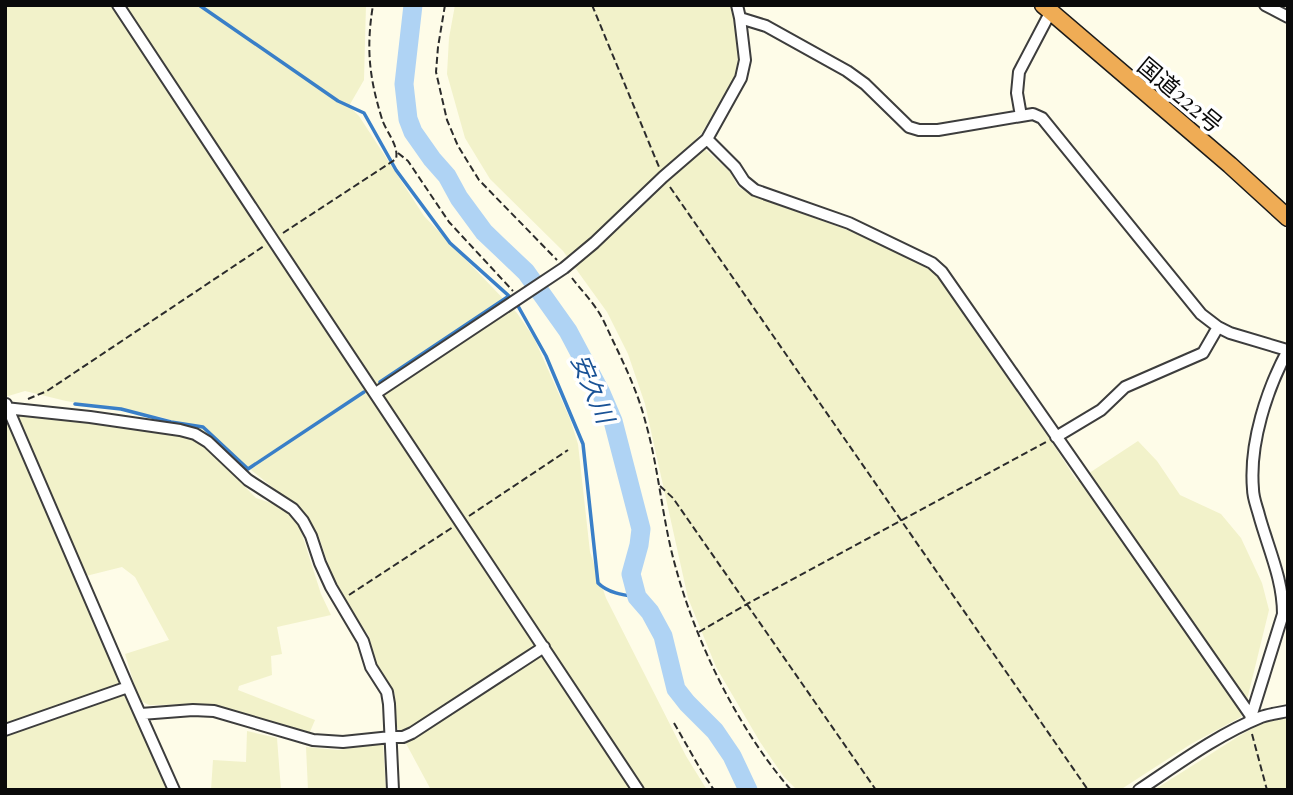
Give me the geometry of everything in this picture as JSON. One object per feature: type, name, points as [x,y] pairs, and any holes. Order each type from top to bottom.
[{"type":"highway","name":"国道222号","points":[[1047,9],[1288,218]]},
{"type":"street","points":[[118,5],[638,790]]},
{"type":"street","points":[[376,393],[564,268],[707,139],[741,78],[745,60],[737,5]]},
{"type":"street","points":[[1265,5],[1288,17]]},
{"type":"street","points":[[1021,116],[1017,93],[1019,72],[1047,9]]},
{"type":"street","points":[[740,18],[766,26],[847,71],[865,84],[909,127],[938,130],[1033,114],[1042,118],[1201,314],[1230,333],[1287,350],[1273,380],[1257,431],[1253,465],[1253,490],[1286,614],[1250,720]]},
{"type":"street","points":[[707,139],[755,190],[849,223],[932,262],[942,272],[1250,720]]},
{"type":"street","points":[[1056,437],[1101,410],[1125,387],[1203,353],[1218,327]]},
{"type":"street","points":[[6,405],[180,429],[208,442],[248,480],[293,509],[311,536],[320,563],[359,633],[371,667],[387,692],[393,790]]},
{"type":"street","points":[[6,405],[174,790]]},
{"type":"street","points":[[141,714],[214,711],[328,742],[403,737],[544,647]]},
{"type":"street","points":[[5,730],[128,687]]},
{"type":"street","points":[[1139,790],[1250,720],[1288,711]]},
{"type":"path","points":[[373,5],[368,58],[371,78],[383,122],[397,152],[408,161],[449,222],[518,297]]},
{"type":"path","points":[[445,5],[436,72],[447,120],[458,146],[479,180],[564,268],[600,315],[627,371],[647,425],[674,563],[712,668],[775,771],[791,790]]},
{"type":"path","points":[[592,5],[663,177],[1088,790]]},
{"type":"path","points":[[27,399],[47,391],[396,159],[397,152]]},
{"type":"path","points":[[698,632],[1056,437]]},
{"type":"path","points":[[339,601],[568,450]]},
{"type":"path","points":[[660,486],[673,498],[876,790]]},
{"type":"path","points":[[1250,720],[1267,790]]},
{"type":"path","points":[[674,723],[714,790]]},
{"type":"green space","points":[[5,5],[366,5],[364,80],[349,106],[359,116],[424,216],[517,313],[534,338],[570,419],[578,444],[590,552],[606,598],[686,756],[707,790],[431,790],[395,723],[395,694],[375,661],[369,636],[336,588],[319,537],[293,504],[202,430],[161,417],[66,401],[25,391],[5,397]]},
{"type":"green space","points":[[455,5],[730,5],[738,58],[735,78],[695,140],[731,173],[738,187],[754,196],[850,231],[931,267],[1077,481],[1138,441],[1157,461],[1180,495],[1221,514],[1241,538],[1262,583],[1269,610],[1241,717],[1191,744],[1120,790],[797,790],[784,777],[760,742],[716,667],[688,598],[645,404],[628,354],[607,312],[563,251],[490,179],[465,138],[447,74],[449,38]]},
{"type":"green space","points":[[16,413],[91,419],[188,437],[205,446],[256,498],[274,504],[287,513],[300,528],[321,594],[331,615],[277,627],[282,654],[271,656],[272,675],[239,686],[238,690],[315,720],[309,734],[212,704],[149,705],[139,700],[125,654],[169,640],[135,577],[122,567],[86,576]]},
{"type":"green space","points":[[5,418],[125,696],[167,790],[5,790]]},
{"type":"green space","points":[[1288,718],[1288,790],[1154,790],[1262,723]]},
{"type":"green space","points":[[247,731],[277,738],[281,790],[211,790],[213,760],[246,762]]},
{"type":"green space","points":[[383,744],[386,790],[308,790],[306,747],[338,750]]},
{"type":"waterway","points":[[199,5],[338,101],[364,113],[396,170],[450,243],[509,296],[380,382]]},
{"type":"waterway","name":"安久川","points":[[413,5],[404,84],[408,119],[413,132],[447,176],[459,198],[484,232],[526,272],[568,331],[601,393],[613,421],[641,529],[631,574],[637,597],[650,612],[663,636],[676,689],[715,731],[732,756],[748,790]]},
{"type":"waterway","points":[[518,306],[546,356],[583,444],[598,583],[611,591],[637,597]]},
{"type":"waterway","points":[[75,404],[121,409],[203,427],[248,469],[364,392]]}]
